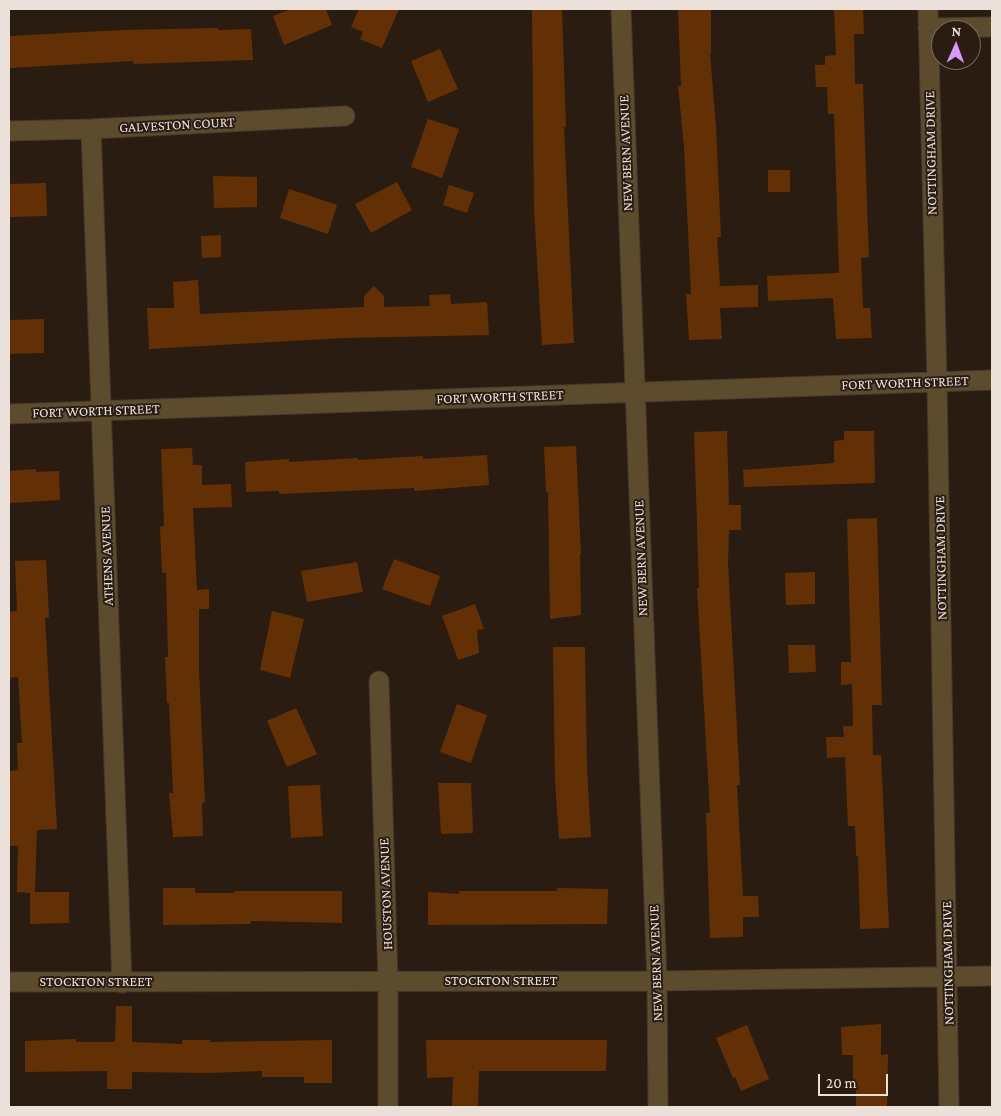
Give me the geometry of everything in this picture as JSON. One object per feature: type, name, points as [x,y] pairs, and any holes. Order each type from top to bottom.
[{"type":"street","name":"NEW BERN AVENUE","points":[[621,9],[634,392],[658,981],[658,1107]]},
{"type":"street","name":"NOTTINGHAM DRIVE","points":[[928,9],[937,382],[949,1107]]},
{"type":"street","points":[[928,28],[992,27]]},
{"type":"street","name":"GALVESTON COURT","points":[[9,131],[91,130],[345,116]]},
{"type":"street","name":"ATHENS AVENUE","points":[[91,130],[122,983]]},
{"type":"street","name":"FORT WORTH STREET","points":[[9,414],[992,380]]},
{"type":"street","name":"HOUSTON AVENUE","points":[[379,682],[388,981],[388,1107]]},
{"type":"street","name":"STOCKTON STREET","points":[[9,982],[658,981],[992,976]]},
{"type":"building","points":[[291,9],[326,9],[332,25],[284,45],[273,16]]},
{"type":"building","points":[[359,9],[399,9],[382,48],[360,39],[363,32],[351,27]]},
{"type":"building","points":[[532,9],[562,9],[566,127],[564,127],[574,343],[542,345],[534,209]]},
{"type":"building","points":[[834,9],[863,9],[864,34],[854,34],[855,84],[863,84],[869,257],[861,258],[863,308],[870,308],[872,338],[836,339],[833,298],[768,301],[767,276],[839,273],[834,114],[828,114],[827,87],[816,87],[815,65],[825,65],[825,56],[836,55]]},
{"type":"building","points":[[678,10],[711,10],[710,54],[716,127],[721,237],[717,237],[720,286],[758,285],[758,307],[720,308],[722,339],[689,340],[686,294],[691,294],[684,147],[678,86],[681,86]]},
{"type":"building","points":[[218,28],[218,30],[251,29],[253,60],[133,64],[133,61],[9,68],[9,36],[124,30]]},
{"type":"building","points":[[440,49],[458,89],[428,102],[411,61]]},
{"type":"building","points":[[428,119],[459,129],[442,178],[411,167]]},
{"type":"building","points":[[768,170],[790,170],[790,192],[768,192]]},
{"type":"building","points":[[213,176],[257,177],[257,207],[214,208]]},
{"type":"building","points":[[397,182],[412,210],[371,233],[355,204]]},
{"type":"building","points":[[46,183],[47,216],[9,217],[9,184]]},
{"type":"building","points":[[449,185],[474,193],[467,213],[443,205]]},
{"type":"building","points":[[289,189],[337,205],[328,234],[280,218]]},
{"type":"building","points":[[221,235],[221,257],[202,258],[201,236]]},
{"type":"building","points":[[198,280],[200,314],[364,307],[364,296],[374,286],[384,296],[384,307],[430,306],[429,295],[450,294],[451,304],[487,302],[489,335],[344,338],[149,349],[147,308],[174,308],[173,282]]},
{"type":"building","points":[[44,319],[44,353],[9,354],[9,320]]},
{"type":"building","points":[[727,431],[729,505],[741,505],[741,530],[729,530],[728,563],[740,785],[737,785],[743,896],[758,896],[759,917],[743,917],[743,937],[710,938],[706,813],[710,813],[697,588],[699,588],[694,432]]},
{"type":"building","points":[[844,431],[874,431],[875,483],[744,487],[743,470],[834,463],[834,441],[844,440]]},
{"type":"building","points":[[576,446],[581,554],[581,615],[550,619],[548,492],[546,492],[544,447]]},
{"type":"building","points":[[192,448],[193,465],[202,465],[202,485],[231,484],[232,507],[193,508],[197,590],[209,589],[209,609],[199,609],[199,670],[205,802],[202,803],[203,836],[173,837],[169,793],[173,793],[165,657],[168,657],[166,573],[162,573],[160,527],[164,526],[161,449]]},
{"type":"building","points":[[487,455],[489,485],[414,491],[414,488],[279,494],[279,491],[246,492],[245,462],[289,459],[289,462],[358,458],[358,460],[423,456],[423,459]]},
{"type":"building","points":[[36,469],[36,472],[59,471],[60,500],[10,503],[9,471]]},
{"type":"building","points":[[877,518],[882,705],[872,705],[873,755],[881,755],[889,928],[860,929],[858,856],[856,856],[855,826],[848,826],[845,757],[827,758],[826,737],[844,737],[843,726],[853,726],[852,684],[841,685],[841,662],[851,662],[847,519]]},
{"type":"building","points":[[394,559],[440,576],[430,606],[382,589]]},
{"type":"building","points":[[46,560],[49,617],[45,618],[57,829],[37,830],[35,892],[69,892],[69,923],[30,924],[30,893],[17,892],[18,846],[9,846],[9,771],[18,770],[17,743],[22,743],[18,677],[9,678],[9,612],[17,611],[15,561]]},
{"type":"building","points":[[357,562],[363,592],[307,602],[301,571]]},
{"type":"building","points":[[815,572],[815,604],[786,605],[785,573]]},
{"type":"building","points":[[475,604],[484,629],[477,630],[479,653],[458,660],[442,616]]},
{"type":"building","points":[[272,611],[304,619],[290,678],[260,670]]},
{"type":"building","points":[[788,645],[815,645],[816,672],[789,673]]},
{"type":"building","points":[[553,647],[585,647],[587,769],[591,837],[559,839],[555,782]]},
{"type":"building","points":[[457,704],[487,715],[471,763],[440,752]]},
{"type":"building","points":[[296,708],[317,754],[287,767],[267,721]]},
{"type":"building","points":[[438,783],[471,783],[473,833],[441,834]]},
{"type":"building","points":[[320,785],[323,836],[291,838],[288,786]]},
{"type":"building","points":[[163,888],[195,888],[195,893],[342,891],[342,923],[251,921],[251,924],[163,925]]},
{"type":"building","points":[[557,888],[608,889],[607,924],[428,925],[428,892],[459,894],[459,891],[557,891]]},
{"type":"building","points":[[116,1006],[132,1006],[132,1042],[182,1044],[182,1040],[210,1040],[210,1042],[332,1040],[332,1083],[304,1083],[304,1077],[262,1077],[262,1071],[210,1073],[132,1072],[132,1089],[107,1089],[107,1071],[25,1072],[25,1041],[76,1039],[76,1042],[115,1042]]},
{"type":"building","points":[[881,1024],[881,1055],[888,1054],[887,1107],[856,1107],[856,1083],[853,1083],[853,1055],[842,1055],[841,1027]]},
{"type":"building","points":[[747,1025],[769,1079],[741,1091],[735,1077],[733,1078],[716,1038]]},
{"type":"building","points":[[426,1040],[607,1040],[606,1071],[479,1071],[478,1107],[452,1107],[453,1077],[427,1078]]}]
